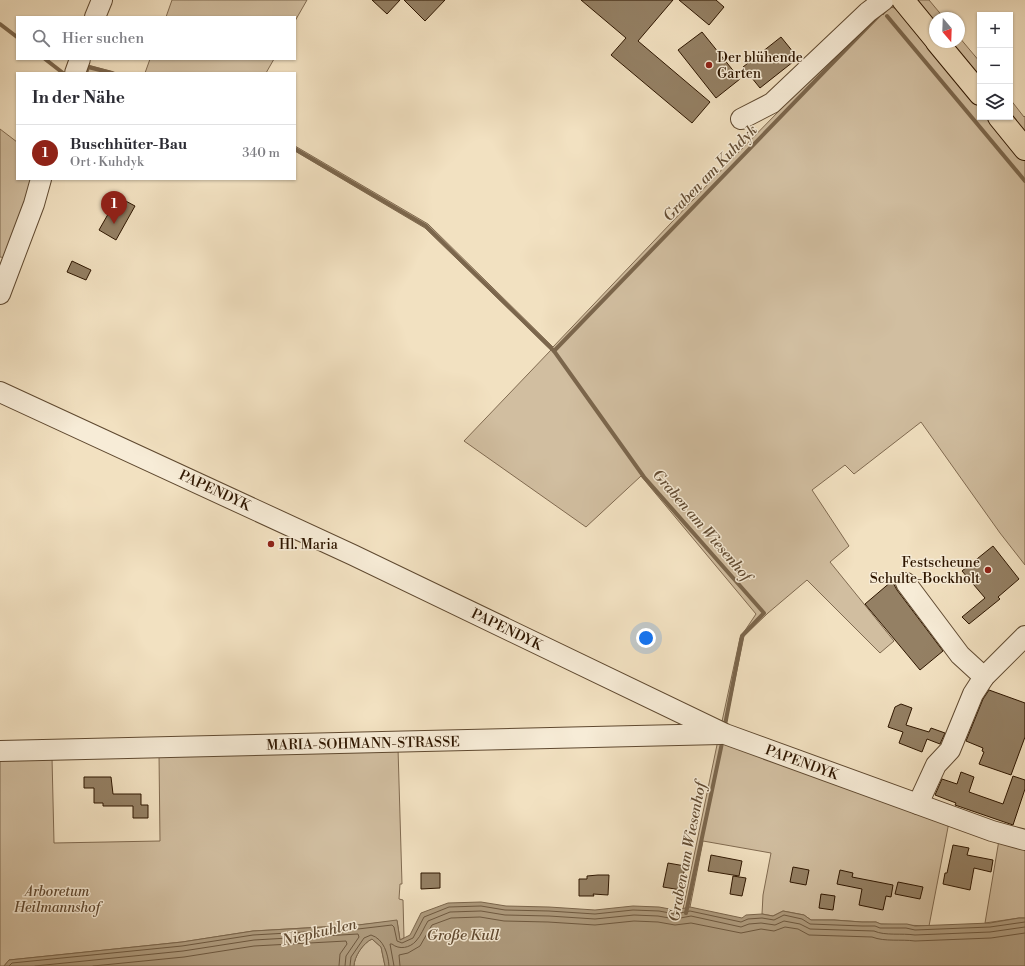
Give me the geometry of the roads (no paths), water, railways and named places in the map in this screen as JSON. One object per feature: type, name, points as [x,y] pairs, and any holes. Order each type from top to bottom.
[{"type":"main road","points":[[903,0],[929,32]]},
{"type":"main road","points":[[942,48],[977,90]]},
{"type":"main road","points":[[1001,120],[1025,149]]},
{"type":"street","points":[[96,16],[102,0]]},
{"type":"street","points":[[741,119],[772,103],[868,12],[884,0]]},
{"type":"street","points":[[75,72],[80,60]]},
{"type":"street","points":[[0,294],[34,204],[41,180]]},
{"type":"street","name":"PAPENDYK","points":[[0,392],[346,551],[725,734],[992,831],[1025,840]]},
{"type":"street","points":[[906,584],[960,655],[984,677]]},
{"type":"street","points":[[918,804],[936,765],[950,750],[973,694],[984,677],[1025,636]]},
{"type":"street","name":"MARIA-SOHMANN-STRASSE","points":[[0,751],[725,734]]},
{"type":"water","name":"Große Kull","points":[[481,902],[506,906],[595,910],[633,906],[659,907],[675,910],[690,907],[742,918],[746,915],[762,914],[773,916],[783,911],[804,915],[811,920],[876,922],[881,924],[907,924],[915,926],[990,923],[1025,918],[1025,966],[385,966],[381,947],[372,939],[365,944],[360,951],[354,962],[354,966],[4,966],[9,960],[182,942],[253,931],[358,925],[397,920],[400,940],[410,935],[421,913],[448,903]]},
{"type":"waterway","name":"Graben am Kuhdyk","points":[[554,351],[880,14]]},
{"type":"waterway","points":[[887,16],[1025,181]]},
{"type":"waterway","points":[[0,24],[16,36]]},
{"type":"waterway","points":[[46,60],[62,72]]},
{"type":"waterway","points":[[86,72],[88,67],[108,72]]},
{"type":"waterway","name":"Graben am Wiesenhof","points":[[296,150],[426,226],[554,351],[644,477],[764,613],[742,636],[725,725]]},
{"type":"waterway","name":"Graben am Wiesenhof","points":[[686,913],[722,743]]},
{"type":"place","name":"Der blühende Garten","points":[[709,65]]},
{"type":"place","name":"Buschhüter-Bau","points":[[114,224]]},
{"type":"place","name":"Hl. Maria","points":[[271,544]]},
{"type":"place","name":"Festscheune Schulte-Bockholt","points":[[988,570]]},
{"type":"park label","name":"Arboretum Heilmannshof","points":[[57,900]]},
{"type":"water label","name":"Niepkuhlen","points":[[319,932]]}]
